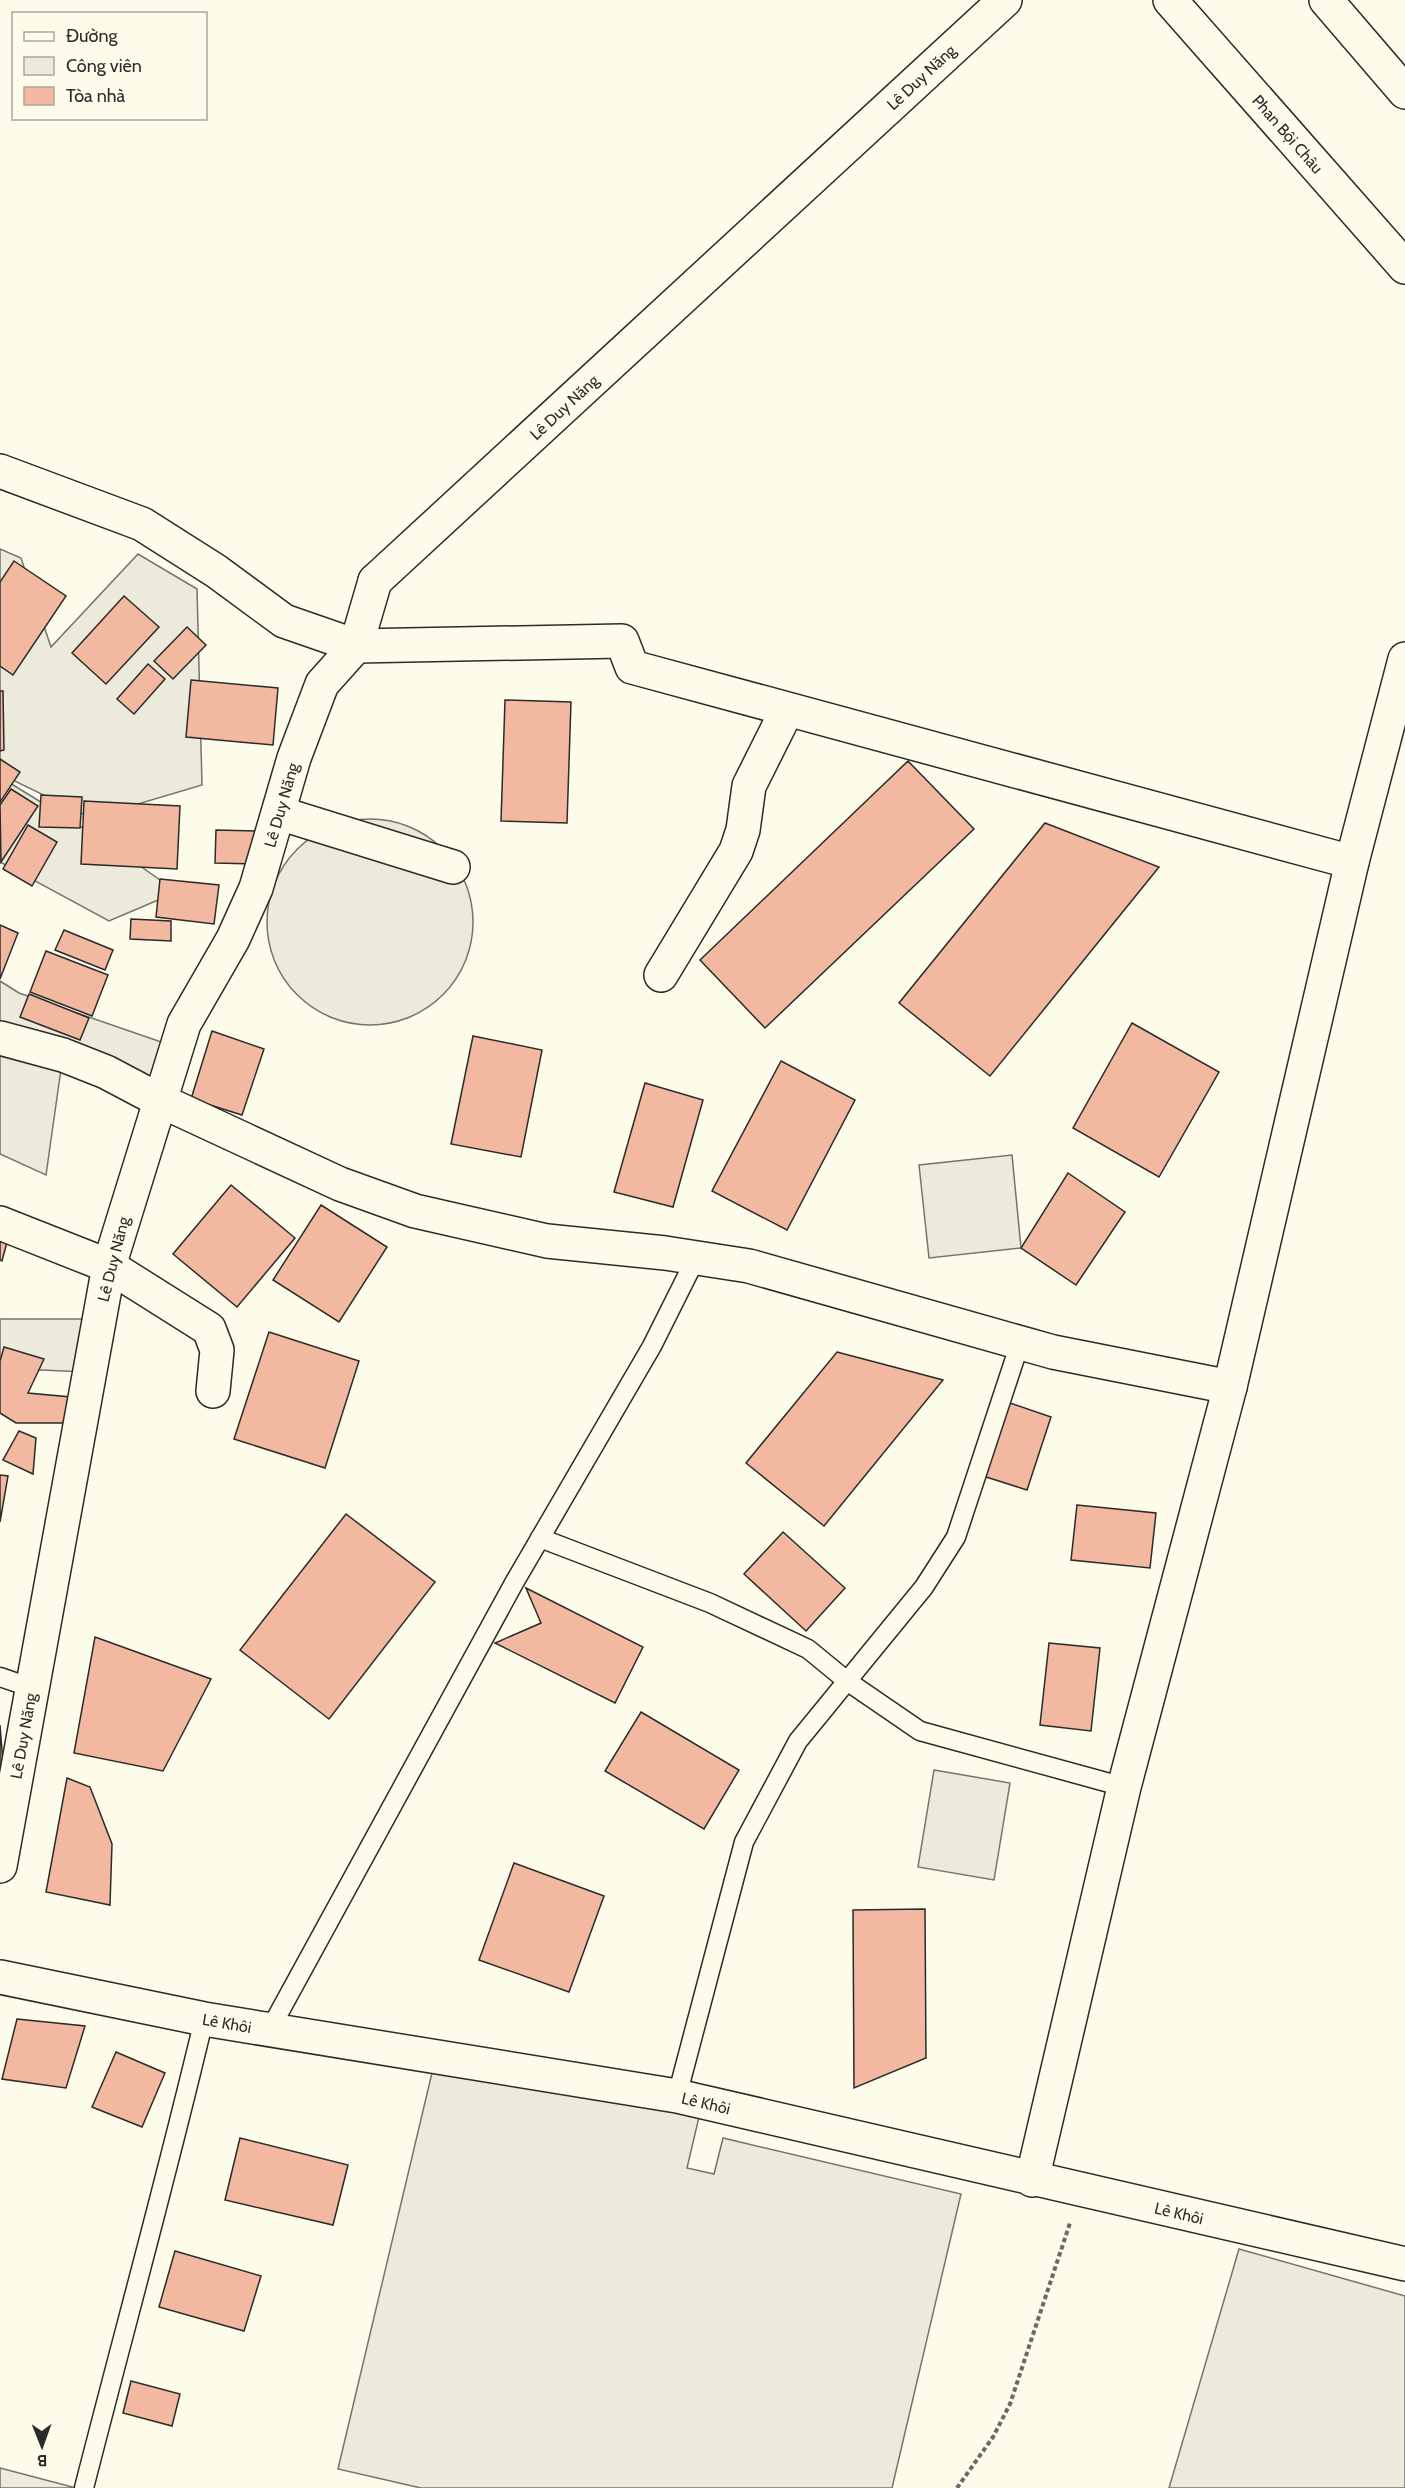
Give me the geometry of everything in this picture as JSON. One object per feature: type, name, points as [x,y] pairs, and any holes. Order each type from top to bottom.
[{"type":"street","name":"Lê Duy Năng","points":[[0,1866],[109,1266],[184,1024],[232,939],[256,888],[294,758],[322,684],[356,646],[375,581],[1005,0]]},
{"type":"street","name":"Phan Bội Châu","points":[[1170,0],[1405,267]]},
{"type":"street","points":[[1326,0],[1405,92]]},
{"type":"street","points":[[0,471],[142,524],[216,571],[284,621],[356,646],[622,641],[633,667],[1352,862]]},
{"type":"street","points":[[1032,2180],[1124,1787],[1230,1387],[1352,862],[1405,659]]},
{"type":"street","points":[[662,975],[736,851],[743,830],[749,786],[787,710]]},
{"type":"street","points":[[279,813],[453,867]]},
{"type":"street","points":[[0,1038],[63,1055],[106,1072],[159,1100],[340,1184],[416,1211],[547,1241],[749,1266],[1053,1352],[1230,1387]]},
{"type":"street","points":[[0,1223],[109,1266],[209,1329],[217,1350],[213,1391]]},
{"type":"street","name":"Lê Khôi","points":[[0,1977],[269,2031],[677,2096],[1032,2180],[1405,2264]]},
{"type":"lane","points":[[269,2031],[540,1538],[652,1346],[696,1258]]},
{"type":"lane","points":[[677,2096],[744,1842],[798,1741],[924,1587],[956,1537],[1020,1343]]},
{"type":"lane","points":[[540,1538],[710,1602],[808,1649],[847,1681],[920,1731],[1124,1787]]},
{"type":"lane","points":[[0,1677],[32,1688]]},
{"type":"lane","points":[[84,2488],[154,2214],[176,2139],[204,2019]]},
{"type":"path","points":[[957,2488],[993,2437],[1010,2404],[1081,2191]]},
{"type":"green space","points":[[0,549],[21,558],[51,647],[138,554],[197,589],[202,785],[91,818],[0,774]]},
{"type":"green space","points":[[0,777],[106,842],[177,892],[109,921],[0,862]]},
{"type":"green space","points":[[360,819],[380,819],[400,823],[419,831],[443,849],[456,865],[465,882],[473,912],[469,952],[465,962],[456,979],[443,995],[419,1013],[400,1021],[380,1025],[360,1025],[340,1021],[321,1013],[305,1002],[290,987],[279,971],[271,952],[267,932],[267,912],[271,892],[279,873],[290,857],[305,842],[321,831],[340,823]]},
{"type":"green space","points":[[0,981],[19,993],[170,1045],[155,1096],[0,1024]]},
{"type":"green space","points":[[0,1043],[63,1055],[46,1175],[0,1154]]},
{"type":"green space","points":[[1012,1155],[1021,1248],[929,1258],[919,1165]]},
{"type":"green space","points":[[0,1319],[105,1319],[105,1373],[0,1368]]},
{"type":"green space","points":[[934,1770],[1010,1783],[994,1880],[918,1867]]},
{"type":"green space","points":[[436,2056],[699,2117],[687,2168],[714,2174],[723,2138],[961,2194],[892,2488],[421,2488],[338,2469]]},
{"type":"green space","points":[[1239,2249],[1405,2296],[1405,2488],[1169,2488]]},
{"type":"green space","points":[[0,2468],[76,2488],[0,2488]]},
{"type":"building","points":[[14,561],[66,596],[13,675],[0,666],[0,582]]},
{"type":"building","points":[[124,596],[159,627],[106,684],[72,653]]},
{"type":"building","points":[[187,627],[206,645],[173,679],[154,661]]},
{"type":"building","points":[[148,664],[165,679],[134,714],[117,699]]},
{"type":"building","points":[[191,680],[278,688],[273,745],[186,737]]},
{"type":"building","points":[[0,691],[3,691],[4,750],[0,751]]},
{"type":"building","points":[[505,700],[571,702],[567,823],[501,821]]},
{"type":"building","points":[[0,759],[20,772],[0,802]]},
{"type":"building","points":[[908,761],[974,829],[765,1028],[700,960]]},
{"type":"building","points":[[11,789],[38,806],[1,862],[0,805]]},
{"type":"building","points":[[41,795],[82,797],[80,828],[39,827]]},
{"type":"building","points":[[84,801],[180,806],[177,869],[81,864]]},
{"type":"building","points":[[1045,823],[1159,867],[990,1076],[899,1003]]},
{"type":"building","points":[[28,825],[57,842],[32,886],[3,869]]},
{"type":"building","points":[[216,830],[257,831],[256,864],[215,863]]},
{"type":"building","points":[[160,879],[219,885],[214,924],[156,917]]},
{"type":"building","points":[[131,919],[171,921],[171,941],[130,939]]},
{"type":"building","points":[[0,925],[18,933],[0,979]]},
{"type":"building","points":[[64,930],[113,950],[105,970],[55,950]]},
{"type":"building","points":[[46,951],[108,975],[92,1016],[30,992]]},
{"type":"building","points":[[29,994],[89,1018],[80,1040],[20,1017]]},
{"type":"building","points":[[1132,1023],[1219,1072],[1159,1177],[1073,1128]]},
{"type":"building","points":[[212,1031],[264,1049],[242,1115],[191,1099]]},
{"type":"building","points":[[473,1036],[542,1050],[521,1157],[451,1144]]},
{"type":"building","points":[[781,1061],[855,1100],[787,1230],[712,1191]]},
{"type":"building","points":[[645,1083],[703,1100],[673,1207],[614,1192]]},
{"type":"building","points":[[1068,1173],[1125,1212],[1076,1285],[1021,1248]]},
{"type":"building","points":[[231,1185],[295,1238],[237,1307],[173,1254]]},
{"type":"building","points":[[321,1205],[387,1247],[339,1322],[273,1280]]},
{"type":"building","points":[[0,1228],[10,1231],[2,1261],[0,1260]]},
{"type":"building","points":[[269,1332],[359,1361],[325,1468],[234,1439]]},
{"type":"building","points":[[4,1347],[44,1359],[28,1393],[71,1397],[68,1423],[16,1423],[0,1413],[0,1361]]},
{"type":"building","points":[[837,1352],[943,1380],[824,1526],[746,1463]]},
{"type":"building","points":[[1007,1402],[1051,1417],[1027,1490],[983,1476]]},
{"type":"building","points":[[19,1431],[36,1438],[33,1474],[3,1460]]},
{"type":"building","points":[[0,1475],[8,1476],[0,1522]]},
{"type":"building","points":[[1077,1505],[1156,1513],[1150,1568],[1071,1560]]},
{"type":"building","points":[[346,1514],[435,1582],[329,1719],[240,1650]]},
{"type":"building","points":[[783,1532],[845,1588],[806,1631],[744,1574]]},
{"type":"building","points":[[526,1588],[643,1647],[615,1703],[495,1643],[541,1623]]},
{"type":"building","points":[[95,1637],[211,1679],[163,1771],[74,1753]]},
{"type":"building","points":[[1049,1643],[1100,1648],[1091,1731],[1040,1725]]},
{"type":"building","points":[[641,1712],[739,1770],[704,1829],[605,1771]]},
{"type":"building","points":[[0,1725],[3,1764],[0,1764]]},
{"type":"building","points":[[67,1778],[90,1787],[112,1844],[110,1905],[46,1892]]},
{"type":"building","points":[[514,1863],[604,1896],[569,1992],[479,1960]]},
{"type":"building","points":[[925,1909],[926,2058],[854,2088],[853,1910]]},
{"type":"building","points":[[17,2019],[85,2026],[66,2088],[2,2079]]},
{"type":"building","points":[[116,2052],[165,2073],[142,2127],[92,2107]]},
{"type":"building","points":[[240,2138],[348,2165],[333,2225],[225,2200]]},
{"type":"building","points":[[175,2251],[261,2276],[244,2331],[159,2307]]},
{"type":"building","points":[[131,2381],[180,2394],[172,2426],[123,2413]]}]
